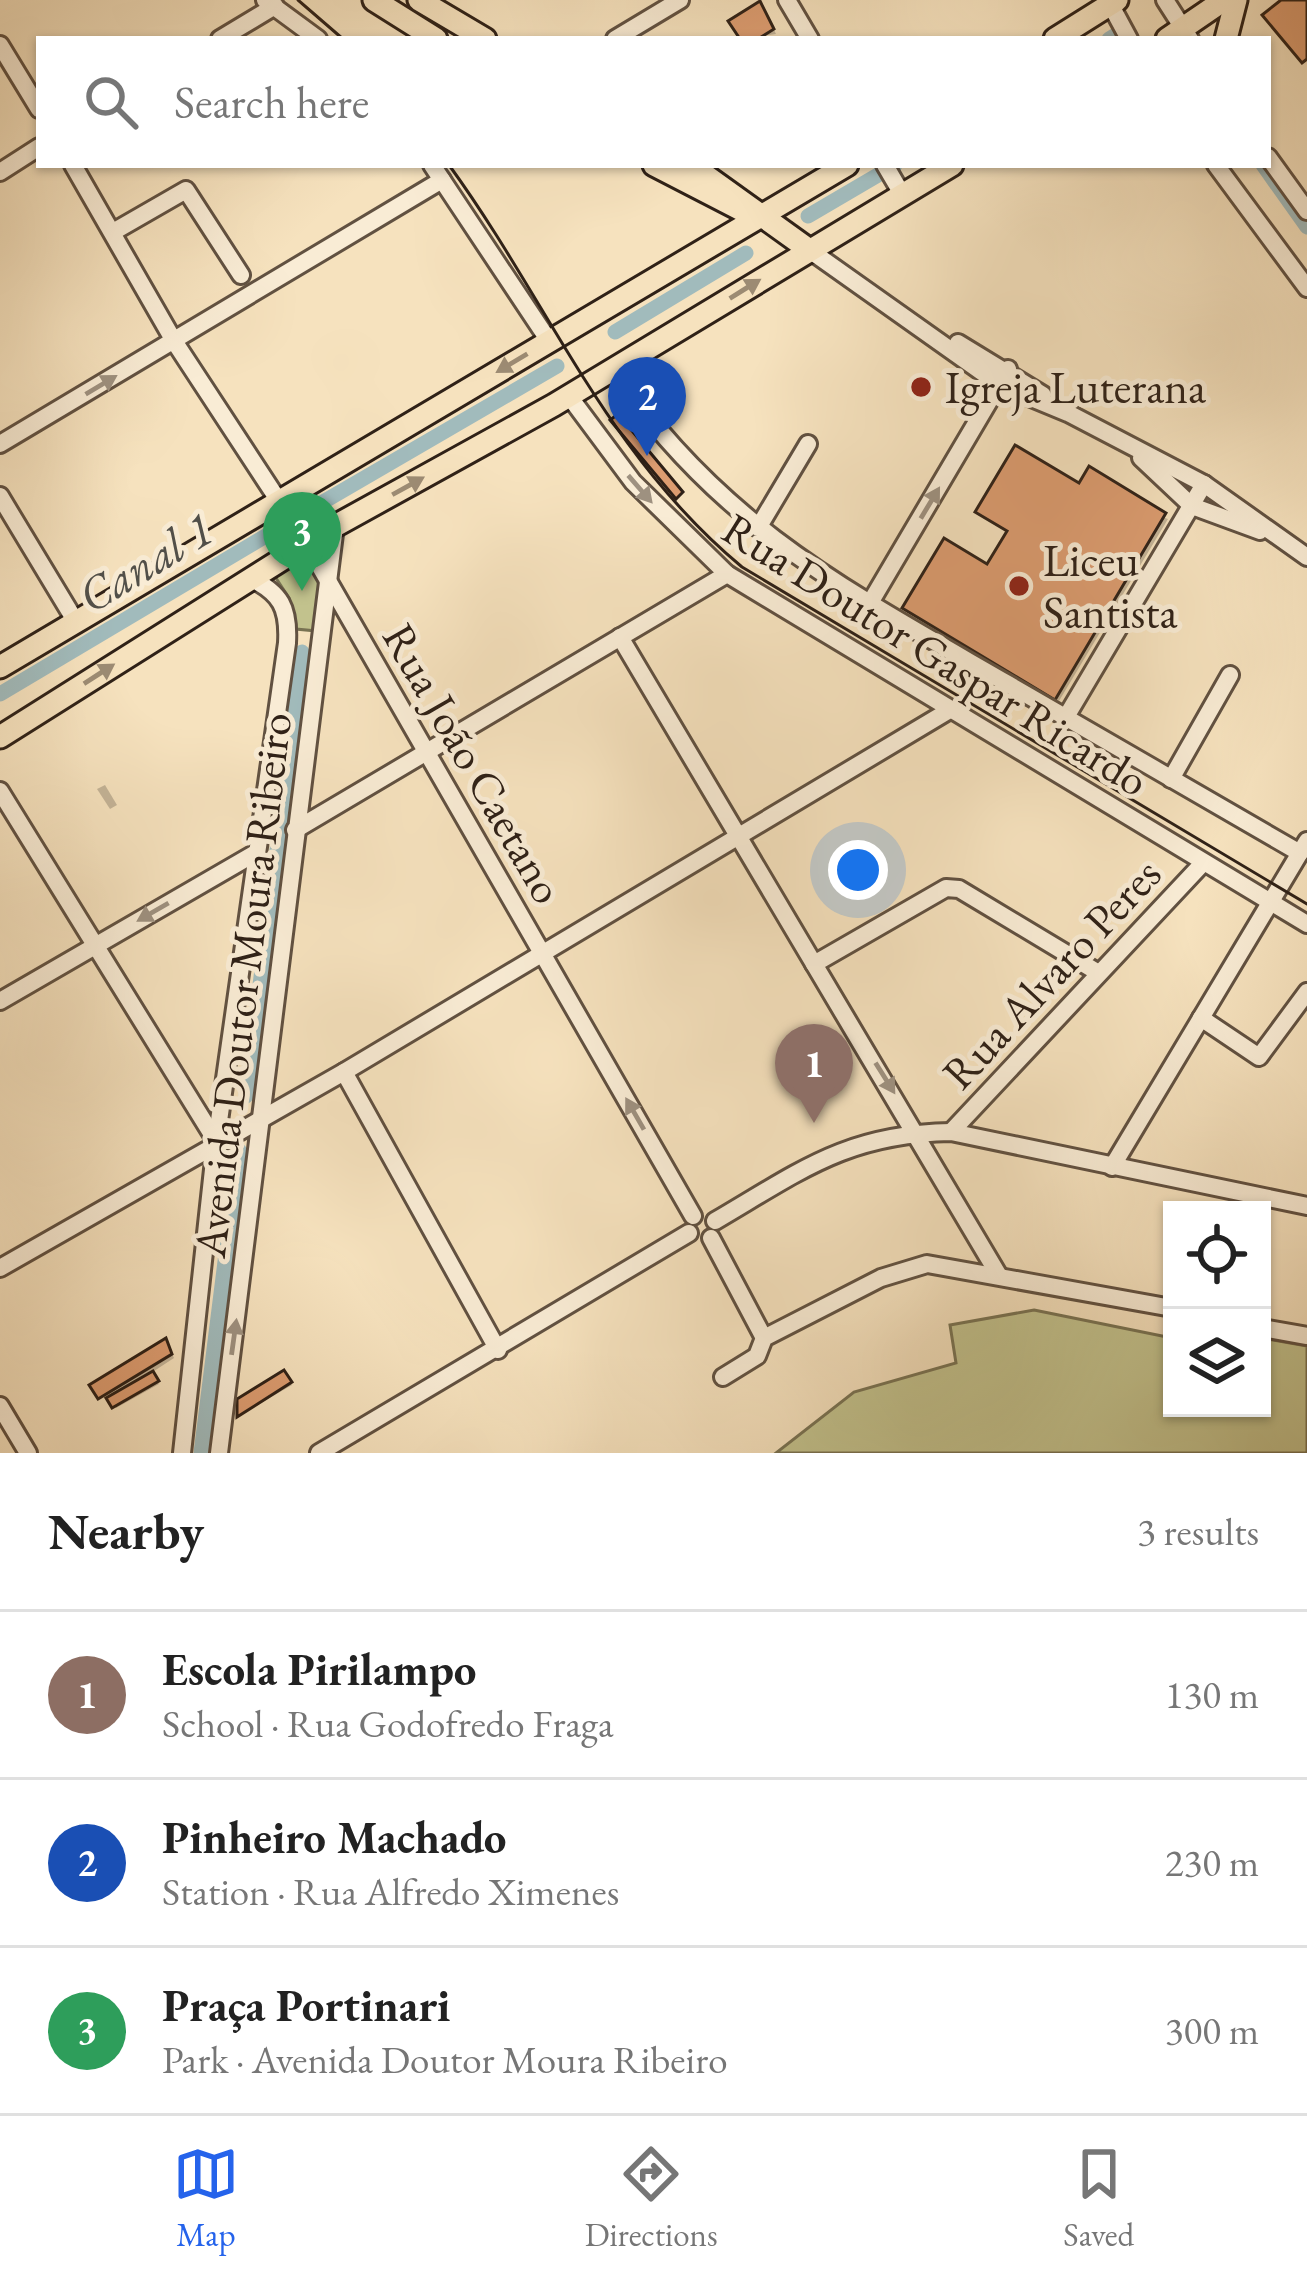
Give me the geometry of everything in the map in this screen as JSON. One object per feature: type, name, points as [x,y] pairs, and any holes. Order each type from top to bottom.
[{"type":"main road","points":[[374,0],[431,36]]},
{"type":"main road","points":[[419,0],[480,36]]},
{"type":"main road","points":[[1180,32],[1224,0]]},
{"type":"main road","points":[[1227,36],[1236,0]]},
{"type":"main road","points":[[1059,36],[1112,6]]},
{"type":"main road","points":[[660,168],[808,249]]},
{"type":"main road","points":[[696,168],[725,186],[755,216]]},
{"type":"main road","points":[[0,667],[282,504],[842,168]]},
{"type":"main road","points":[[0,737],[305,540],[569,396],[901,190],[946,168]]},
{"type":"street","points":[[620,36],[680,0]]},
{"type":"street","points":[[788,0],[808,36]]},
{"type":"street","points":[[1166,0],[1180,32]]},
{"type":"street","points":[[224,36],[270,3],[314,36]]},
{"type":"street","points":[[1112,6],[1128,36]]},
{"type":"street","points":[[0,45],[36,104]]},
{"type":"street","points":[[0,172],[36,149]]},
{"type":"street","points":[[1271,162],[1307,211]]},
{"type":"street","name":"Rua João Caetano","points":[[75,168],[175,341],[305,540],[691,1224]]},
{"type":"street","points":[[887,168],[901,190]]},
{"type":"street","points":[[1218,168],[1307,288]]},
{"type":"street","points":[[0,444],[175,341],[437,173],[550,341]]},
{"type":"street","points":[[113,232],[186,190],[241,275]]},
{"type":"street","points":[[808,249],[1004,377],[1204,484],[1307,556]]},
{"type":"street","points":[[613,369],[693,472],[758,528],[870,603],[1302,859],[1271,902],[1112,1167]]},
{"type":"street","points":[[870,603],[1004,377]]},
{"type":"street","name":"Rua Doutor Gaspar Ricardo","points":[[569,396],[633,482],[727,574],[1307,924]]},
{"type":"street","points":[[1124,442],[1192,506],[1283,540]]},
{"type":"street","points":[[758,528],[808,444]]},
{"type":"street","points":[[1066,717],[1204,484]]},
{"type":"street","points":[[0,496],[76,622]]},
{"type":"street","name":"Avenida Doutor Moura Ribeiro","points":[[219,1453],[335,526]]},
{"type":"street","points":[[295,830],[727,574]]},
{"type":"street","name":"Avenida Doutor Moura Ribeiro","points":[[182,1453],[254,854],[287,643],[286,608],[280,596],[250,578]]},
{"type":"street","points":[[287,643],[304,634],[321,649]]},
{"type":"street","points":[[620,637],[919,1132],[998,1274]]},
{"type":"street","points":[[1171,778],[1230,675]]},
{"type":"street","points":[[0,1268],[344,1072],[948,711]]},
{"type":"street","points":[[0,791],[220,1140]]},
{"type":"street","points":[[0,1001],[254,854]]},
{"type":"street","name":"Rua Alvaro Peres","points":[[951,1132],[1203,863]]},
{"type":"street","points":[[814,964],[946,888],[959,889],[1097,972]]},
{"type":"street","points":[[1202,1018],[1258,1057],[1307,992]]},
{"type":"street","points":[[344,1072],[498,1350]]},
{"type":"street","points":[[713,1230],[839,1148],[919,1132],[951,1132],[1307,1206]]},
{"type":"street","points":[[320,1453],[498,1350],[705,1213],[764,1338]]},
{"type":"street","points":[[723,1377],[757,1356],[764,1338],[906,1267],[927,1264],[998,1274],[1163,1306]]},
{"type":"street","points":[[1271,1330],[1307,1336]]},
{"type":"street","points":[[0,1406],[28,1453]]},
{"type":"green space","points":[[304,557],[320,583],[317,631],[296,629],[289,598],[274,575]]},
{"type":"green space","points":[[1034,1310],[1163,1336],[1163,1417],[1271,1417],[1271,1340],[1307,1346],[1307,1453],[776,1453],[854,1392],[956,1363],[950,1325]]},
{"type":"building","points":[[1281,0],[1307,0],[1307,59],[1302,63],[1262,15]]},
{"type":"building","points":[[760,1],[774,29],[763,36],[738,36],[728,21]]},
{"type":"building","points":[[618,414],[683,492],[676,499],[610,420]]},
{"type":"building","name":"Liceu Santista","points":[[1015,445],[1079,483],[1089,466],[1166,513],[1055,700],[902,608],[944,538],[987,564],[1007,531],[975,512]]},
{"type":"building","points":[[166,1338],[172,1354],[98,1399],[89,1385]]},
{"type":"building","points":[[284,1370],[292,1382],[237,1417],[237,1399]]},
{"type":"building","points":[[153,1371],[159,1381],[112,1408],[106,1398]]},
{"type":"waterway","name":"Canal 1","points":[[808,216],[890,168]]},
{"type":"waterway","points":[[1265,168],[1307,227]]},
{"type":"waterway","name":"Canal 1","points":[[615,332],[746,253]]},
{"type":"waterway","name":"Canal 1","points":[[311,509],[557,366]]},
{"type":"waterway","name":"Canal 1","points":[[0,694],[269,534]]},
{"type":"waterway","points":[[246,1096],[302,652]]},
{"type":"waterway","points":[[201,1453],[239,1150]]},
{"type":"tram line","points":[[298,0],[340,36]]},
{"type":"tram line","points":[[451,168],[616,426],[694,523],[742,567],[1307,904]]},
{"type":"place","name":"Igreja Luterana","points":[[921,387]]},
{"type":"place","name":"Pinheiro Machado","points":[[647,456]]},
{"type":"place","name":"Liceu Santista","points":[[1019,586]]},
{"type":"place","name":"Praça Portinari","points":[[302,591]]},
{"type":"place","name":"Escola Pirilampo","points":[[814,1123]]}]
